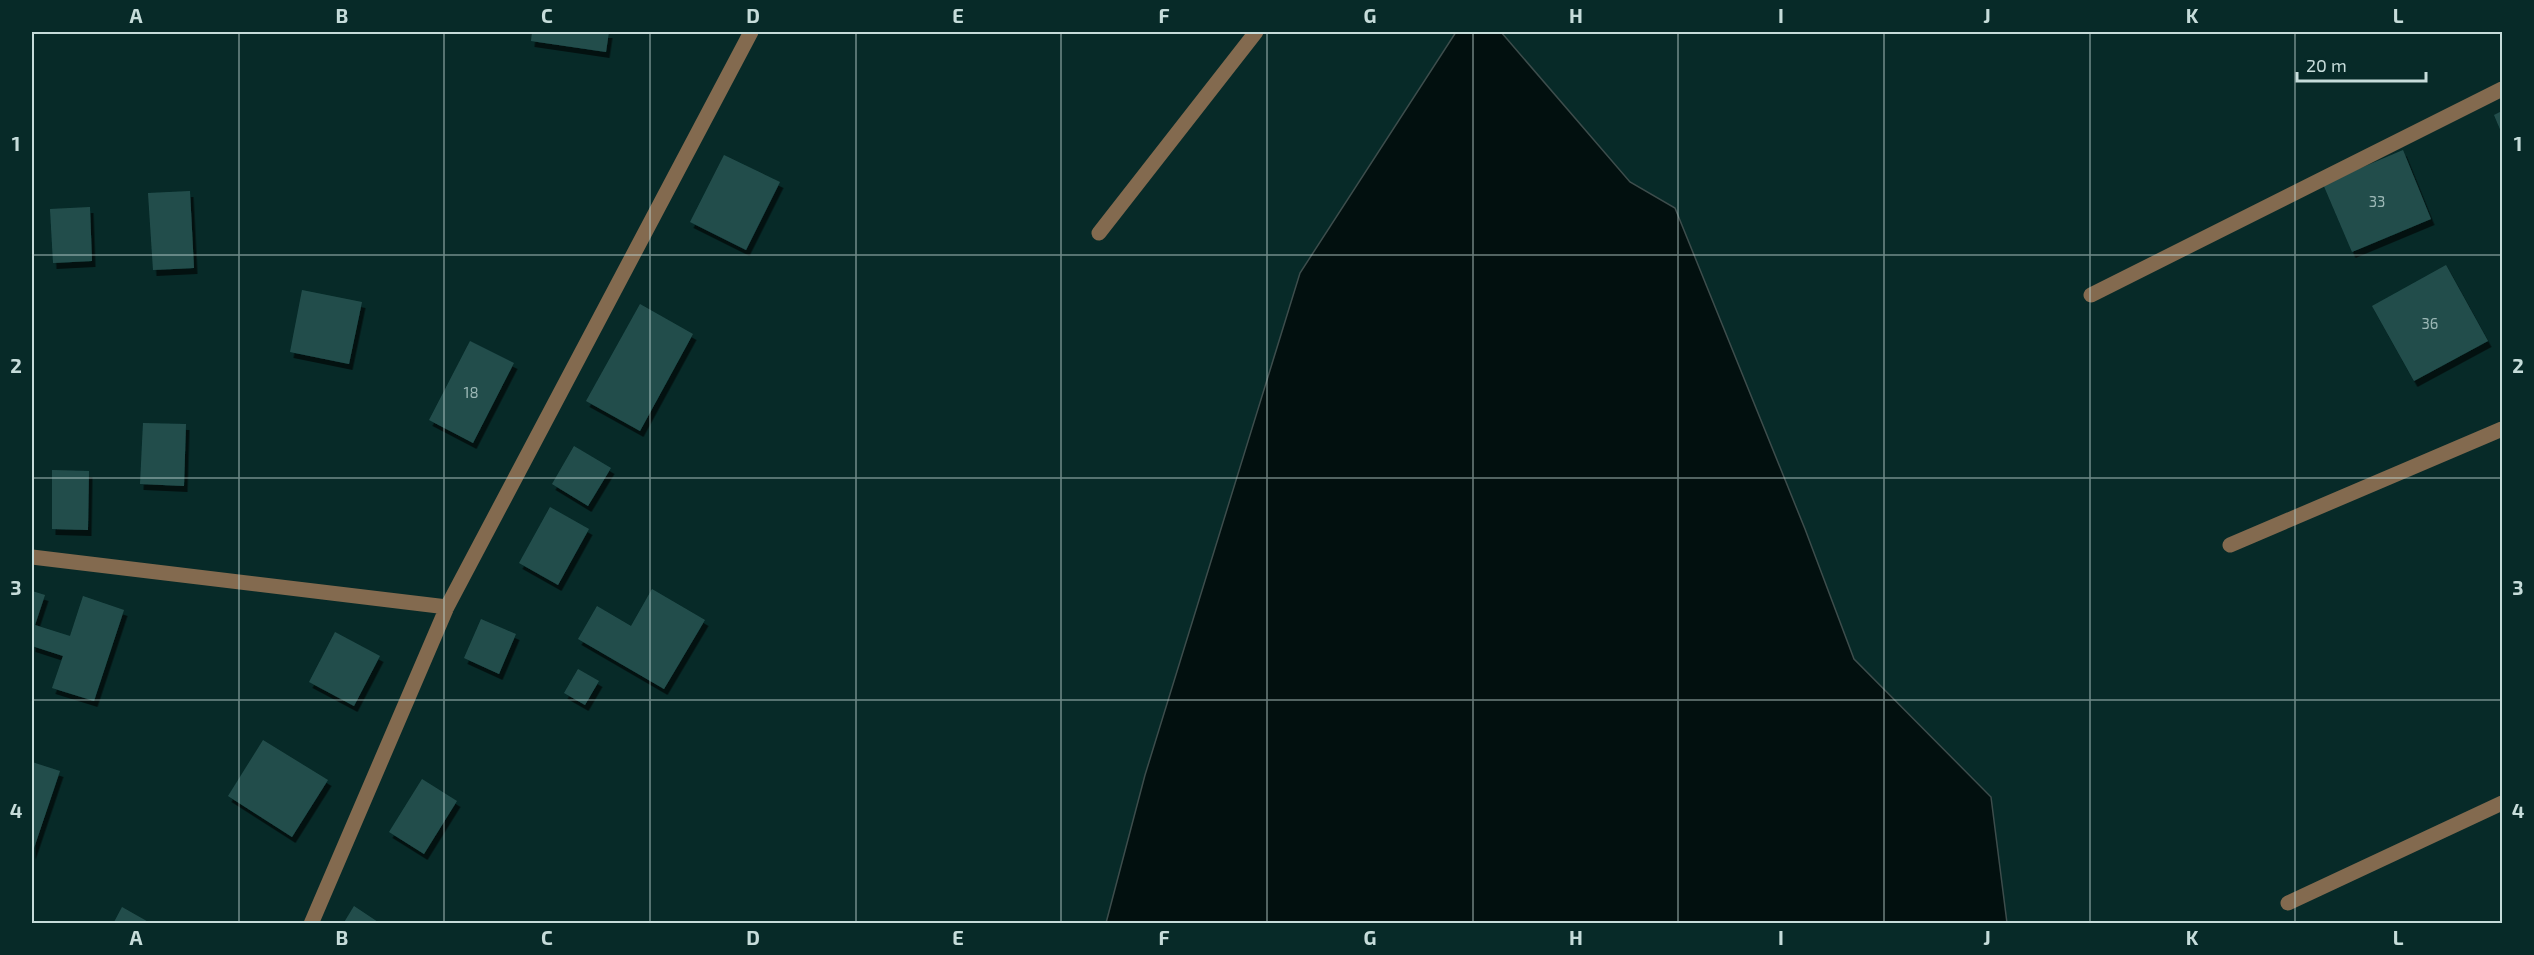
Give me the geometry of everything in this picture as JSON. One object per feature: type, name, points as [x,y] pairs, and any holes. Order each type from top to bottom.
[{"type":"street","points":[[311,924],[447,607],[752,32]]},
{"type":"street","points":[[1099,233],[1256,32]]},
{"type":"street","points":[[2091,295],[2502,89]]},
{"type":"street","points":[[2230,545],[2502,429]]},
{"type":"street","points":[[32,557],[447,607]]},
{"type":"street","points":[[2288,903],[2502,803]]},
{"type":"shaded area","points":[[1456,32],[1501,32],[1630,182],[1675,208],[1805,529],[1854,659],[1991,797],[2007,923],[1106,923],[1145,775],[1300,273]]},
{"type":"building","points":[[532,32],[609,32],[606,52],[531,41]]},
{"type":"building","points":[[2502,111],[2502,134],[2494,115]]},
{"type":"building","points":[[2403,150],[2431,219],[2352,252],[2323,184]]},
{"type":"building","points":[[724,155],[780,182],[746,250],[690,222]]},
{"type":"building","points":[[190,191],[194,268],[153,270],[148,193]]},
{"type":"building","points":[[90,207],[92,261],[53,263],[50,209]]},
{"type":"building","points":[[2446,265],[2488,341],[2414,381],[2372,306]]},
{"type":"building","points":[[302,290],[362,302],[349,364],[290,352]]},
{"type":"building","points":[[640,304],[693,334],[640,431],[586,401]]},
{"type":"building","points":[[470,341],[514,363],[473,443],[429,420]]},
{"type":"building","points":[[143,423],[186,424],[184,486],[140,484]]},
{"type":"building","points":[[574,446],[611,468],[588,506],[552,484]]},
{"type":"building","points":[[52,470],[89,471],[88,530],[52,529]]},
{"type":"building","points":[[550,507],[589,529],[558,585],[519,563]]},
{"type":"building","points":[[652,589],[705,620],[664,689],[578,639],[597,606],[631,626]]},
{"type":"building","points":[[32,591],[45,595],[35,625],[70,636],[83,596],[124,610],[94,701],[52,688],[63,656],[32,646]]},
{"type":"building","points":[[481,619],[516,634],[499,674],[464,658]]},
{"type":"building","points":[[335,632],[380,656],[354,706],[309,682]]},
{"type":"building","points":[[578,669],[599,681],[585,705],[564,693]]},
{"type":"building","points":[[263,740],[328,780],[292,837],[228,796]]},
{"type":"building","points":[[32,762],[60,771],[32,854]]},
{"type":"building","points":[[422,779],[457,801],[424,854],[389,832]]},
{"type":"building","points":[[354,906],[381,924],[343,924]]},
{"type":"building","points":[[122,907],[152,924],[113,924]]}]
